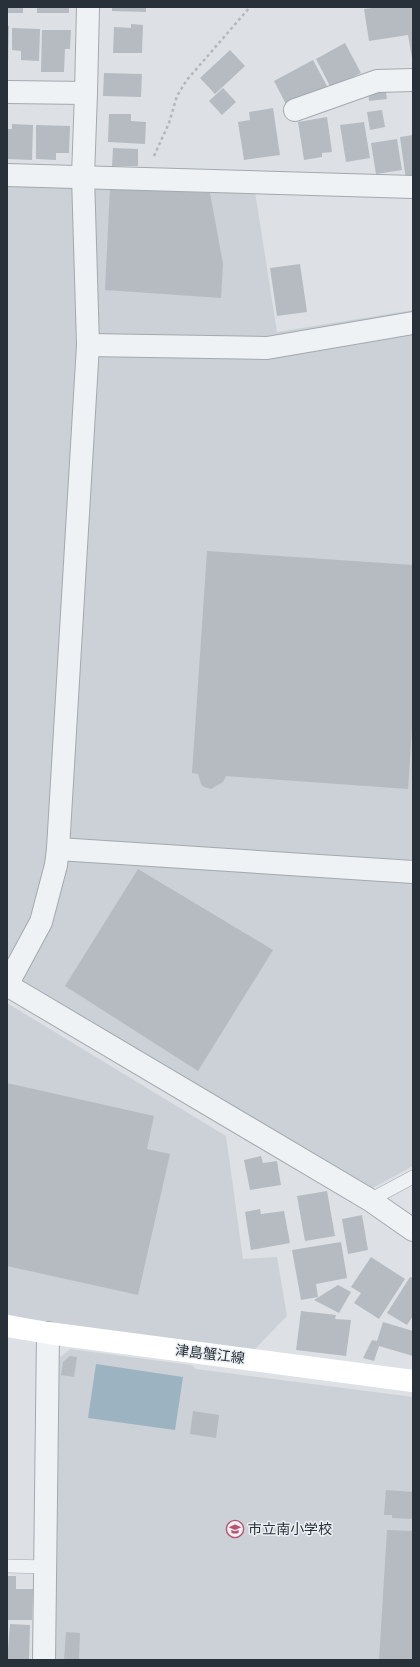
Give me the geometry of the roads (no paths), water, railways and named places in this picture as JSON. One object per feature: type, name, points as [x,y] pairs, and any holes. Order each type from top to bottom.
[{"type":"main road","name":"津島蟹江線","points":[[7,1326],[48,1333],[413,1381]]},
{"type":"street","points":[[88,7],[83,176],[88,345],[58,849],[56,865],[41,922],[7,985],[370,1200],[413,1230]]},
{"type":"street","points":[[296,110],[377,81],[413,80]]},
{"type":"street","points":[[7,92],[86,93]]},
{"type":"street","points":[[7,175],[83,176],[413,187]]},
{"type":"street","points":[[88,345],[268,348],[413,323]]},
{"type":"street","points":[[58,849],[413,872]]},
{"type":"street","points":[[44,1660],[48,1333]]},
{"type":"lane","points":[[370,1200],[413,1177]]},
{"type":"lane","points":[[7,1566],[46,1567]]},
{"type":"water","points":[[96,1364],[183,1377],[175,1430],[88,1418]]},
{"type":"place","name":"市立南小学校","points":[[235,1529]]}]
